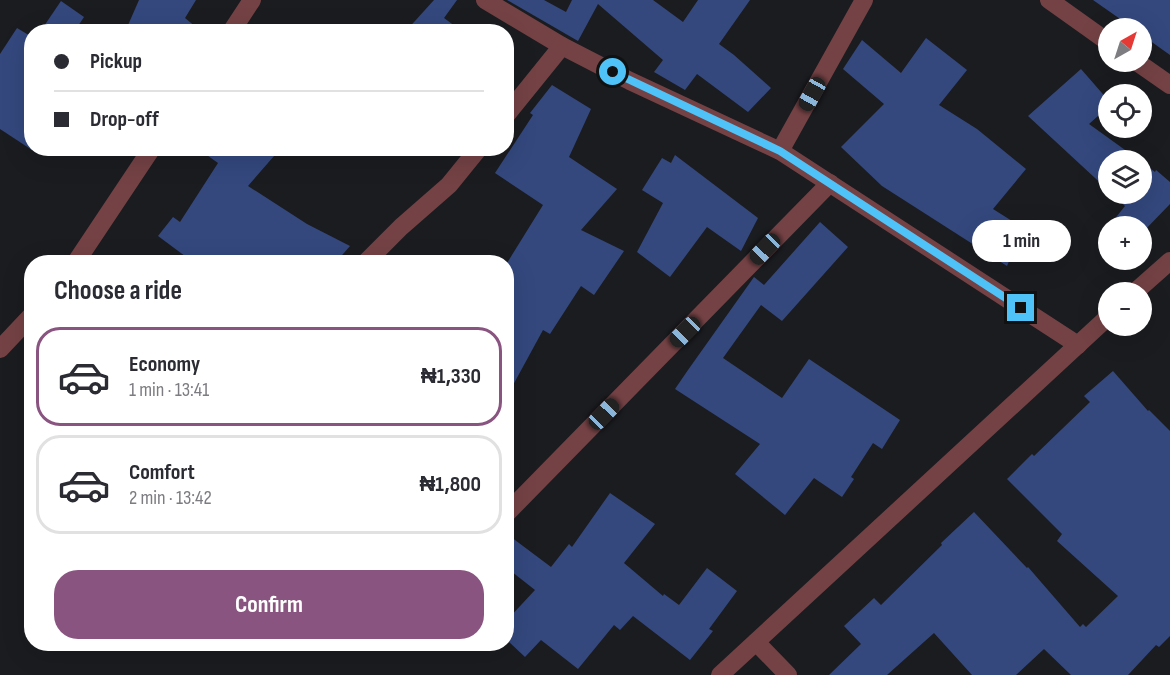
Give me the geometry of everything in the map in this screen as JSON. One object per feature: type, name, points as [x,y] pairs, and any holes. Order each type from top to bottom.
[{"type":"street","points":[[236,24],[252,0]]},
{"type":"street","points":[[484,0],[562,46],[630,81],[780,151],[1078,345]]},
{"type":"street","points":[[780,151],[864,0]]},
{"type":"street","points":[[1049,0],[1098,35]]},
{"type":"street","points":[[514,105],[562,46]]},
{"type":"street","points":[[1151,72],[1170,85]]},
{"type":"street","points":[[81,255],[148,156]]},
{"type":"street","points":[[373,255],[449,185],[473,156]]},
{"type":"street","points":[[514,506],[830,183]]},
{"type":"street","points":[[1147,282],[1170,261]]},
{"type":"street","points":[[0,349],[24,324]]},
{"type":"street","points":[[720,675],[1098,326]]},
{"type":"street","points":[[756,642],[788,675]]},
{"type":"building","points":[[139,0],[196,0],[185,18],[192,24],[128,24]]},
{"type":"building","points":[[434,0],[457,0],[444,18],[452,24],[412,24]]},
{"type":"building","points":[[507,0],[544,0],[566,12],[572,0],[653,0],[683,22],[698,0],[750,0],[719,44],[771,88],[748,112],[697,74],[685,90],[654,72],[663,60],[598,4],[578,41]]},
{"type":"building","points":[[1093,0],[1170,0],[1170,55],[1152,42],[1152,18],[1119,18]]},
{"type":"building","points":[[61,1],[84,17],[79,24],[45,24]]},
{"type":"building","points":[[17,28],[24,32],[24,145],[0,129],[0,54]]},
{"type":"building","points":[[926,38],[967,70],[939,105],[977,129],[1026,169],[993,209],[1023,228],[1007,266],[882,186],[841,147],[884,104],[843,69],[862,40],[901,73]]},
{"type":"building","points":[[1081,69],[1098,89],[1098,116],[1089,124],[1098,130],[1098,138],[1108,138],[1125,150],[1098,150],[1098,181],[1028,116]]},
{"type":"building","points":[[552,85],[591,109],[569,157],[617,189],[581,230],[624,251],[594,295],[581,286],[550,334],[543,330],[514,383],[514,255],[512,255],[543,205],[495,173],[506,156],[514,156],[514,144],[533,115],[530,113]]},
{"type":"building","points":[[675,155],[758,218],[741,251],[707,227],[670,277],[637,252],[663,203],[642,190],[662,158],[671,163]]},
{"type":"building","points":[[208,156],[274,156],[248,186],[307,224],[350,246],[342,255],[184,255],[158,236],[173,217],[180,222],[218,163]]},
{"type":"building","points":[[1152,170],[1155,172],[1156,170],[1170,182],[1170,204],[1152,223],[1152,216],[1117,216],[1125,206],[1123,204],[1152,204]]},
{"type":"building","points":[[820,222],[848,247],[782,321],[761,305],[723,358],[782,398],[809,359],[900,420],[882,449],[873,443],[851,477],[854,479],[842,497],[814,478],[785,515],[735,474],[760,444],[675,389],[754,277],[764,285]]},
{"type":"building","points":[[1113,371],[1148,411],[1170,431],[1170,636],[1159,647],[1156,645],[1128,675],[1071,675],[1044,649],[1016,675],[972,675],[934,633],[887,675],[829,675],[861,644],[844,626],[874,598],[881,605],[974,512],[1028,567],[1080,627],[1083,624],[1086,627],[1118,596],[1057,541],[1062,534],[1007,479],[1090,402],[1084,396]]},
{"type":"building","points":[[610,493],[655,524],[624,563],[663,596],[664,594],[679,605],[707,568],[737,591],[709,629],[713,631],[690,660],[633,616],[620,630],[614,625],[578,669],[541,640],[525,657],[514,647],[514,612],[535,590],[514,574],[514,539],[551,567],[569,544],[572,547]]},
{"type":"route","points":[[613,72],[780,151],[1021,308]]}]
